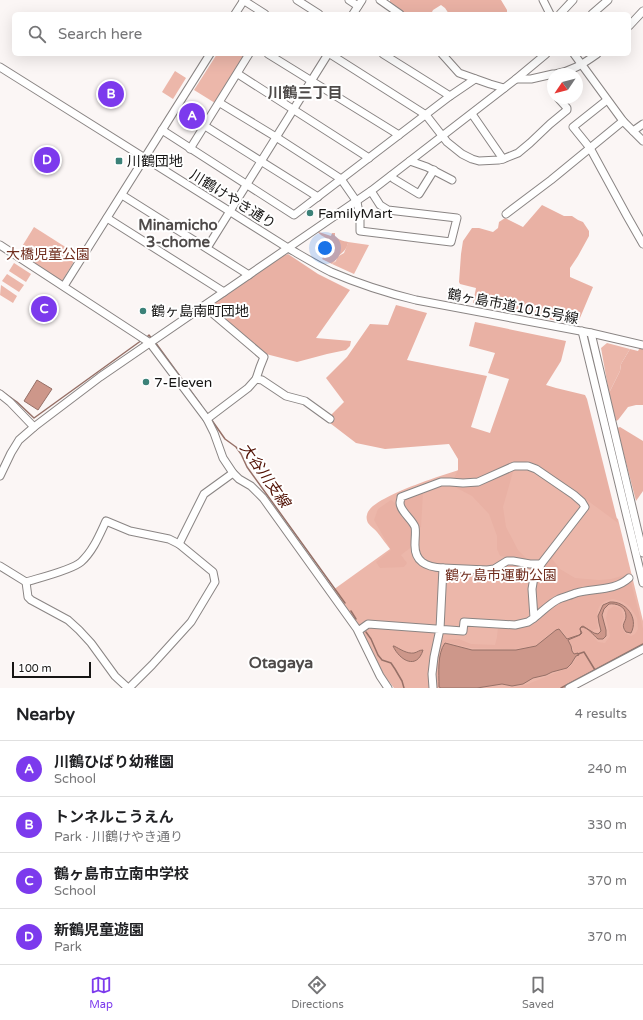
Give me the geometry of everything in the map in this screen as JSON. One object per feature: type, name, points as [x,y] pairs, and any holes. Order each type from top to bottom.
[{"type":"street","points":[[236,12],[243,0],[262,12]]},
{"type":"street","points":[[297,0],[316,12]]},
{"type":"street","points":[[349,0],[360,3],[354,12]]},
{"type":"street","points":[[380,0],[397,12]]},
{"type":"street","points":[[542,0],[549,12]]},
{"type":"street","points":[[562,12],[573,0]]},
{"type":"street","points":[[594,12],[608,0]]},
{"type":"street","points":[[631,24],[643,11]]},
{"type":"street","points":[[64,286],[209,56]]},
{"type":"street","points":[[190,148],[220,103],[248,56]]},
{"type":"street","points":[[271,56],[399,135]]},
{"type":"street","points":[[207,248],[311,80],[328,56]]},
{"type":"street","points":[[332,56],[426,115],[447,142],[472,159],[479,161],[499,160],[518,153],[566,110],[567,108],[563,104]]},
{"type":"street","points":[[386,56],[450,96]]},
{"type":"street","points":[[444,56],[459,73],[504,88]]},
{"type":"street","points":[[0,476],[19,440],[146,340],[204,306],[357,202],[472,114],[544,56]]},
{"type":"street","points":[[575,56],[607,100],[643,141]]},
{"type":"street","points":[[574,68],[582,65],[593,56]]},
{"type":"street","name":"川鶴けやき通り","points":[[0,67],[288,248]]},
{"type":"street","points":[[238,74],[369,158]]},
{"type":"street","points":[[516,79],[530,79],[547,76]]},
{"type":"street","points":[[162,130],[294,215],[450,96],[475,79]]},
{"type":"street","points":[[607,100],[573,127],[590,148],[626,216],[643,244]]},
{"type":"street","points":[[220,103],[341,179],[357,202],[360,218],[360,231],[451,242],[456,218],[388,210],[380,205],[371,191]]},
{"type":"street","points":[[472,114],[503,159]]},
{"type":"street","points":[[506,214],[551,180],[623,120]]},
{"type":"street","points":[[633,131],[643,124]]},
{"type":"street","points":[[205,126],[318,197]]},
{"type":"street","points":[[410,161],[434,170],[452,180]]},
{"type":"street","points":[[391,176],[419,194],[434,170]]},
{"type":"street","points":[[122,195],[249,275]]},
{"type":"street","points":[[107,218],[224,292]]},
{"type":"street","points":[[0,245],[146,340],[207,419],[223,458],[233,473],[239,479],[251,486],[263,498],[357,629],[380,676],[388,688]]},
{"type":"street","name":"鶴ヶ島市道1015号線","points":[[288,248],[330,271],[356,282],[392,294],[582,332],[643,583]]},
{"type":"street","points":[[204,306],[264,357],[256,379],[248,388],[207,419]]},
{"type":"street","points":[[582,332],[643,345]]},
{"type":"street","name":"鶴ヶ島市道1015号線","points":[[590,333],[643,552]]},
{"type":"street","points":[[256,379],[262,380],[286,396],[305,401],[330,419]]},
{"type":"street","points":[[0,394],[10,402],[34,427]]},
{"type":"street","points":[[534,618],[532,589],[534,577],[541,564],[585,507],[582,502],[536,469],[528,466],[514,466],[478,482],[441,482],[401,497],[400,503],[402,509],[415,528],[415,550],[419,560],[427,566],[486,570],[494,568],[507,561],[541,564]]},
{"type":"street","points":[[179,544],[204,494],[233,473]]},
{"type":"street","points":[[0,566],[26,582],[65,570],[80,562],[92,549],[106,521],[130,531],[169,539],[179,544],[213,572],[216,582],[191,622],[129,688],[115,676],[80,630],[68,620],[28,597],[26,582]]},
{"type":"street","points":[[433,688],[432,674],[440,629],[443,568]]},
{"type":"street","points":[[361,629],[368,624],[463,631],[464,622],[515,625],[528,622],[558,599],[576,593],[615,586],[624,583],[629,578]]},
{"type":"street","points":[[569,688],[643,649]]},
{"type":"green space","points":[[216,56],[245,56],[215,103],[194,90]]},
{"type":"green space","points":[[175,71],[186,78],[173,99],[162,92]]},
{"type":"green space","name":"大橋児童公園","points":[[34,227],[78,255],[62,281],[18,253]]},
{"type":"green space","points":[[348,242],[369,245],[354,274],[332,264],[336,261],[337,257],[344,253]]},
{"type":"green space","points":[[14,263],[31,274],[26,282],[9,271]]},
{"type":"green space","points":[[7,274],[24,285],[19,292],[2,281]]},
{"type":"green space","points":[[1,285],[17,296],[13,303],[0,295]]},
{"type":"green space","points":[[607,343],[630,349],[621,364],[620,371],[609,393],[601,348]]},
{"type":"green space","name":"鶴ヶ島市運動公園","points":[[524,451],[618,519],[643,621],[643,646],[564,688],[394,688],[384,675],[365,637],[333,590],[390,549],[368,523],[367,515],[373,506],[389,496],[411,486],[464,468]]},
{"type":"shaded area","points":[[390,0],[501,0],[507,12],[448,12],[441,5],[432,12],[403,12],[390,3]]},
{"type":"shaded area","points":[[542,205],[564,216],[572,216],[583,222],[589,231],[589,236],[570,268],[570,277],[593,287],[577,325],[473,303],[476,288],[460,284],[459,282],[463,241],[472,228],[479,228],[493,232],[498,228],[499,222],[505,218],[523,227]]},
{"type":"shaded area","points":[[318,232],[331,236],[332,233],[335,233],[335,236],[348,242],[345,249],[332,264],[322,259],[329,243],[326,238]]},
{"type":"shaded area","points":[[288,254],[318,274],[350,290],[316,338],[351,341],[350,346],[346,350],[297,362],[266,354],[209,306]]},
{"type":"shaded area","points":[[396,305],[427,313],[407,360],[487,376],[471,427],[490,433],[509,379],[488,373],[495,353],[469,346],[475,322],[566,341],[561,361],[546,385],[585,395],[618,523],[576,492],[528,460],[513,472],[503,507],[506,527],[518,550],[527,559],[524,560],[500,556],[497,549],[497,536],[489,514],[472,496],[451,485],[458,470],[458,459],[449,444],[385,449],[356,443],[326,420],[344,402],[326,378],[347,357],[370,324],[388,325]]},
{"type":"shaded area","points":[[643,342],[643,405],[628,407],[616,421],[609,393],[620,371],[621,364],[630,349],[638,351]]},
{"type":"shaded area","points":[[37,380],[52,389],[38,410],[24,401]]},
{"type":"shaded area","points":[[620,427],[643,441],[643,491],[636,501],[617,428]]},
{"type":"shaded area","points":[[423,493],[421,527],[412,532],[410,548],[401,555],[407,563],[404,567],[380,568],[376,562],[391,550],[374,520],[378,509],[391,500],[399,507],[404,498]]},
{"type":"shaded area","points":[[564,529],[568,534],[552,559],[560,569],[575,578],[599,580],[611,579],[629,574],[643,629],[643,643],[559,688],[512,688],[523,686],[570,667],[576,659],[575,654],[570,643],[561,630],[552,632],[535,646],[513,649],[471,648],[446,642],[440,650],[438,661],[440,688],[436,688],[436,664],[438,652],[443,640],[459,639],[471,644],[495,645],[498,627],[535,620],[534,581],[541,570],[539,559]],"holes":[[[613,599],[623,602],[630,607],[637,618],[638,629],[635,634],[631,636],[625,633],[621,626],[624,617],[621,608],[614,606],[608,610],[606,618],[610,636],[605,643],[598,642],[591,634],[593,630],[598,629],[597,614],[599,607],[605,601]]]},
{"type":"shaded area","points":[[610,602],[616,602],[626,607],[632,616],[633,622],[631,633],[626,632],[623,625],[626,618],[626,613],[620,606],[609,604],[604,609],[602,615],[606,630],[606,636],[603,639],[598,639],[584,627],[581,627],[583,626],[598,634],[601,631],[598,616],[603,605]]},
{"type":"shaded area","points":[[559,629],[567,639],[579,635],[581,633],[580,629],[582,633],[580,635],[568,640],[574,654],[578,653],[579,655],[576,656],[567,668],[533,678],[523,684],[512,686],[502,684],[477,688],[439,687],[440,658],[442,647],[445,643],[472,650],[516,650],[536,646]]},
{"type":"shaded area","points":[[393,646],[411,653],[423,650],[417,660],[408,661],[400,656]]},
{"type":"waterway","name":"大谷川支線","points":[[147,337],[149,335],[152,339]]},
{"type":"waterway","name":"大谷川支線","points":[[0,390],[17,402],[34,418],[142,340]]},
{"type":"waterway","name":"大谷川支線","points":[[155,342],[201,405]]},
{"type":"waterway","name":"大谷川支線","points":[[211,419],[225,439],[236,447],[247,467],[345,603]]},
{"type":"waterway","points":[[351,611],[356,619]]},
{"type":"waterway","points":[[366,632],[382,660],[391,663],[402,681],[404,688]]},
{"type":"waterway","name":"大谷川支線","points":[[561,688],[643,644]]},
{"type":"waterway","points":[[578,654],[584,652],[595,670]]},
{"type":"place","name":"トンネルこうえん","points":[[111,94]]},
{"type":"place","name":"川鶴ひばり幼稚園","points":[[192,116]]},
{"type":"place","name":"新鶴児童遊園","points":[[47,160]]},
{"type":"place","name":"川鶴団地","points":[[119,161]]},
{"type":"place","name":"FamilyMart","points":[[310,213]]},
{"type":"place","name":"鶴ヶ島市立南中学校","points":[[44,309]]},
{"type":"place","name":"鶴ヶ島南町団地","points":[[143,311]]},
{"type":"place","name":"7-Eleven","points":[[146,382]]},
{"type":"district","name":"川鶴三丁目","points":[[305,93]]},
{"type":"district","name":"Minamicho 3-chome","points":[[178,234]]},
{"type":"district","name":"Otagaya","points":[[281,662]]}]
